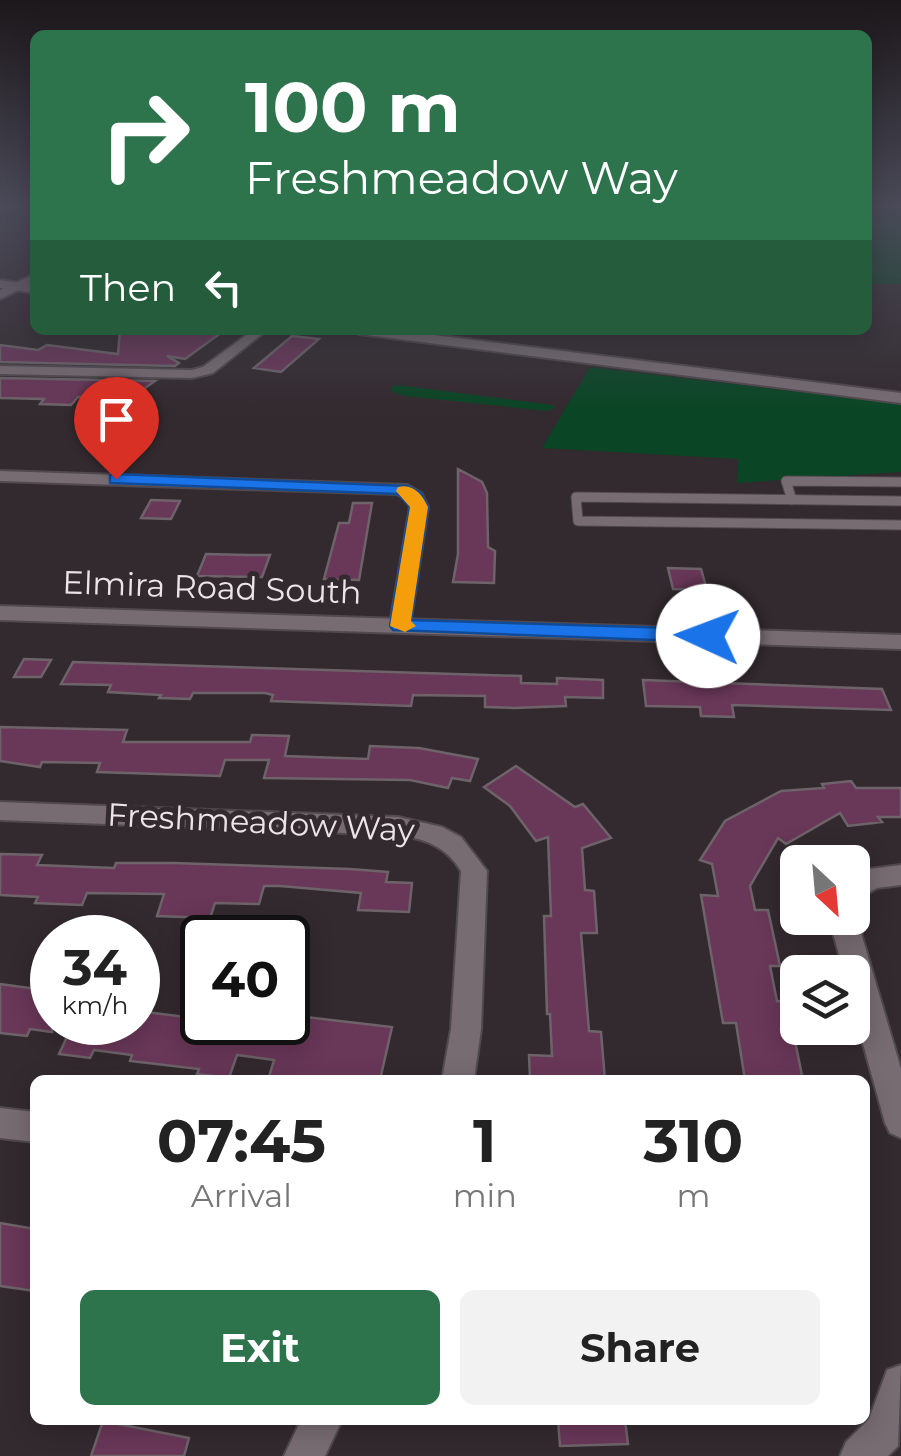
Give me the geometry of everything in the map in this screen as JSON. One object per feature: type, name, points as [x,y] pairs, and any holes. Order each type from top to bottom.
[{"type":"street","points":[[0,295],[30,279]]},
{"type":"street","points":[[0,284],[30,287]]},
{"type":"street","points":[[0,370],[192,374],[208,370],[254,335]]},
{"type":"street","points":[[399,335],[901,398]]},
{"type":"street","points":[[0,476],[402,489],[414,497],[419,507],[400,626]]},
{"type":"street","name":"Elmira Road South","points":[[0,614],[901,642]]},
{"type":"street","name":"Freshmeadow Way","points":[[0,810],[398,826],[432,831],[453,842],[467,856],[474,871],[466,1029],[459,1075]]},
{"type":"street","points":[[870,879],[901,875]]},
{"type":"street","points":[[851,935],[901,1123]]},
{"type":"street","points":[[0,1122],[30,1127]]},
{"type":"street","points":[[860,1456],[884,1432],[901,1384]]},
{"type":"street","points":[[304,1456],[320,1425]]},
{"type":"lane","points":[[792,500],[786,481],[901,482]]},
{"type":"lane","points":[[901,502],[576,498],[578,521],[901,525]]},
{"type":"green space","points":[[872,276],[901,276],[901,284],[872,284]]},
{"type":"green space","points":[[590,367],[901,404],[901,472],[737,483],[738,459],[542,448]]},
{"type":"green space","points":[[391,387],[555,408],[547,411],[405,396],[391,391]]},
{"type":"building","points":[[120,335],[218,335],[185,359],[167,356],[179,363],[175,366],[0,362],[0,345],[38,350],[47,345],[118,354]]},
{"type":"building","points":[[292,336],[319,339],[281,372],[254,368]]},
{"type":"building","points":[[0,378],[155,381],[130,399],[78,397],[71,405],[40,404],[44,399],[0,398]]},
{"type":"building","points":[[458,469],[482,482],[487,493],[488,547],[495,551],[494,583],[453,582],[458,554]]},
{"type":"building","points":[[151,500],[180,501],[171,519],[141,518]]},
{"type":"building","points":[[353,503],[372,503],[359,580],[324,579],[339,523],[349,523]]},
{"type":"building","points":[[206,554],[270,555],[262,577],[197,576]]},
{"type":"building","points":[[668,568],[701,569],[707,590],[673,589]]},
{"type":"building","points":[[24,659],[51,660],[41,677],[14,677]]},
{"type":"building","points":[[73,662],[521,676],[521,683],[557,684],[557,678],[603,680],[603,698],[565,697],[566,706],[514,708],[485,707],[485,696],[413,695],[411,706],[271,701],[273,695],[265,693],[193,693],[190,699],[159,698],[161,695],[108,692],[111,685],[61,684]]},
{"type":"building","points":[[643,680],[882,689],[891,710],[732,705],[734,717],[701,716],[700,707],[646,706]]},
{"type":"building","points":[[0,727],[127,730],[123,742],[250,742],[252,735],[289,736],[285,756],[368,759],[370,746],[419,748],[478,759],[470,781],[452,778],[448,788],[410,780],[264,778],[269,760],[225,760],[220,776],[97,772],[100,763],[42,762],[40,767],[0,761]]},
{"type":"building","points":[[516,766],[575,807],[583,804],[611,838],[582,848],[585,890],[594,891],[597,933],[581,933],[589,1031],[601,1032],[605,1075],[530,1075],[529,1055],[552,1056],[544,916],[551,916],[548,837],[536,841],[510,806],[484,787]]},
{"type":"building","points":[[851,781],[856,788],[901,788],[901,817],[878,817],[882,822],[848,826],[840,813],[786,844],[778,838],[750,886],[755,910],[768,910],[780,966],[770,966],[780,1001],[780,1045],[796,1045],[802,1075],[744,1075],[736,1023],[723,1023],[701,895],[718,896],[712,864],[700,860],[725,821],[781,791],[824,788],[822,784]]},
{"type":"building","points":[[0,854],[42,855],[37,865],[114,868],[116,863],[174,863],[350,869],[388,872],[386,882],[412,883],[409,912],[358,910],[361,893],[280,886],[264,886],[259,904],[215,903],[211,915],[180,917],[157,915],[164,894],[87,893],[82,905],[35,903],[38,897],[0,895]]},
{"type":"building","points":[[0,984],[30,988],[27,1036],[0,1033]]},
{"type":"building","points":[[160,1014],[180,1016],[180,1045],[310,1045],[310,1018],[392,1027],[381,1075],[270,1075],[274,1060],[237,1055],[230,1075],[205,1075],[197,1074],[199,1069],[130,1061],[132,1055],[94,1050],[90,1058],[59,1054],[63,1045],[160,1045]]},
{"type":"building","points":[[0,1223],[30,1228],[30,1290],[0,1286]]},
{"type":"building","points":[[102,1425],[123,1425],[189,1438],[184,1456],[91,1456]]},
{"type":"building","points":[[558,1425],[626,1425],[628,1444],[560,1446]]},
{"type":"slow traffic","points":[[404,491],[414,497],[419,507],[400,626],[405,626]]},
{"type":"route","points":[[116,479],[402,489],[414,497],[419,507],[400,626],[708,636]]}]
